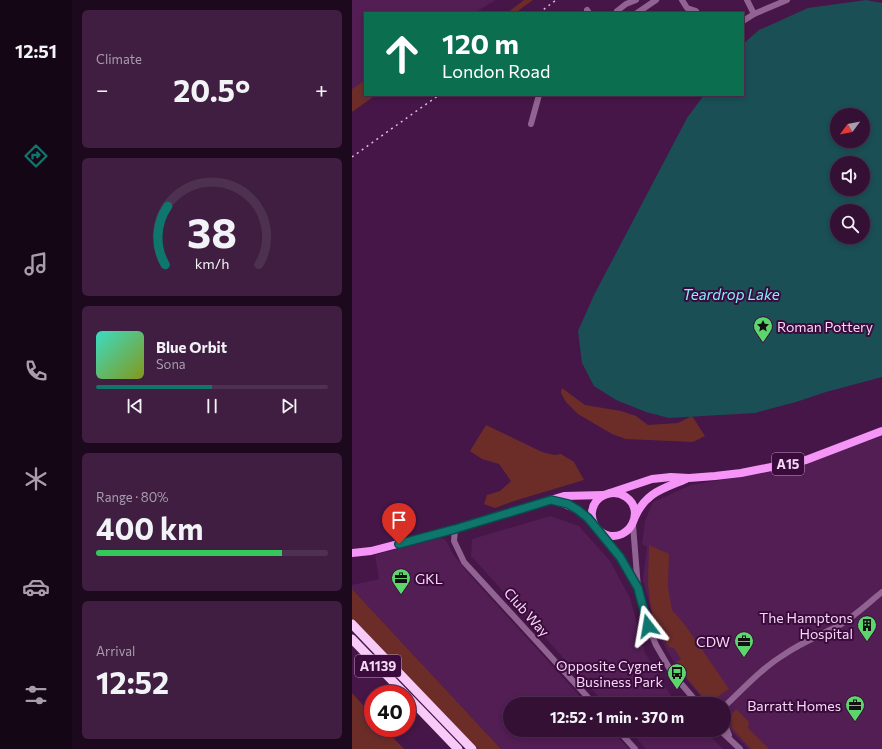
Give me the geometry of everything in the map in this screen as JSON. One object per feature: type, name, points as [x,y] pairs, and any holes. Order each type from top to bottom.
[{"type":"highway","name":"A1139","points":[[352,624],[472,749]]},
{"type":"highway","name":"A1139","points":[[352,639],[396,685]]},
{"type":"highway","name":"A1139","points":[[416,705],[458,749]]},
{"type":"main road","name":"A15","points":[[607,494],[652,479],[671,477],[689,478],[741,473],[806,460],[882,431]]},
{"type":"main road","name":"A15","points":[[551,500],[568,504],[588,518],[597,529],[611,536],[618,536],[629,530],[642,504],[653,493],[689,478]]},
{"type":"main road","name":"A15","points":[[352,553],[371,551],[455,529],[564,496],[617,493],[624,495],[633,504],[634,521]]},
{"type":"main road","points":[[597,529],[592,520],[593,505],[598,499],[607,494]]},
{"type":"street","points":[[617,11],[626,4],[636,0]]},
{"type":"street","points":[[638,12],[656,0]]},
{"type":"street","points":[[682,0],[687,8],[696,12]]},
{"type":"street","points":[[747,0],[754,14]]},
{"type":"street","points":[[744,20],[754,14],[787,0]]},
{"type":"street","points":[[531,124],[539,96]]},
{"type":"street","points":[[634,521],[638,588],[648,626],[656,645],[672,673],[693,697]]},
{"type":"street","name":"Club Way","points":[[455,529],[454,540],[464,562],[588,697]]},
{"type":"street","points":[[597,529],[620,557],[638,588]]},
{"type":"street","points":[[731,701],[768,666],[784,654],[837,626],[861,611],[882,592]]},
{"type":"street","points":[[624,737],[635,749]]},
{"type":"street","points":[[727,737],[740,749]]},
{"type":"street","points":[[731,737],[740,749]]},
{"type":"shaded area","points":[[352,0],[496,0],[476,12],[364,12],[364,81],[352,89]]},
{"type":"shaded area","points":[[524,0],[533,0],[516,12],[508,12]]},
{"type":"shaded area","points":[[364,81],[364,96],[375,96],[352,112],[352,89]]},
{"type":"shaded area","points":[[562,388],[585,405],[621,411],[636,416],[648,425],[678,423],[692,416],[705,436],[693,442],[626,439],[612,434],[578,414],[566,402],[561,393]]},
{"type":"shaded area","points":[[486,425],[542,452],[554,455],[561,454],[574,462],[584,480],[495,508],[484,504],[487,495],[500,491],[511,481],[499,464],[482,459],[470,451]]},
{"type":"shaded area","points":[[882,436],[882,749],[748,749],[731,731],[731,697],[701,697],[678,669],[658,635],[643,580],[647,547],[642,544],[645,521],[653,502],[691,485],[792,468]]},
{"type":"shaded area","points":[[550,516],[579,526],[610,561],[630,598],[645,653],[672,697],[599,697],[471,556],[472,539]]},
{"type":"shaded area","points":[[440,538],[444,539],[453,554],[468,573],[581,697],[503,697],[503,737],[618,737],[629,749],[501,749],[352,589],[352,585],[379,579],[375,555]]},
{"type":"shaded area","points":[[649,545],[669,554],[668,587],[672,610],[685,625],[729,689],[717,697],[703,697],[680,670],[677,662],[681,659],[674,648],[669,647],[657,629],[651,608],[648,584]]},
{"type":"shaded area","points":[[352,589],[501,749],[478,749],[352,619]]},
{"type":"shaded area","points":[[352,693],[364,706],[364,737],[393,737],[404,749],[352,749]]},
{"type":"shaded area","points":[[736,709],[749,722],[748,728],[769,749],[751,749],[732,728],[731,715]]},
{"type":"shaded area","points":[[635,737],[711,737],[723,749],[646,749]]},
{"type":"water","name":"Teardrop Lake","points":[[866,0],[882,3],[882,377],[755,413],[669,418],[646,412],[616,400],[594,386],[582,363],[578,331],[594,295],[687,118],[703,96],[744,96],[744,43],[759,30],[808,8]]},
{"type":"railway","points":[[540,12],[556,0]]},
{"type":"railway","points":[[352,157],[438,96]]},
{"type":"place","name":"Roman Pottery","points":[[763,343]]},
{"type":"place","name":"GKL","points":[[401,595]]},
{"type":"place","name":"The Hamptons Hospital","points":[[867,642]]},
{"type":"place","name":"CDW","points":[[744,658]]},
{"type":"place","name":"Opposite Cygnet Business Park","points":[[677,690]]},
{"type":"place","name":"Barratt Homes","points":[[855,722]]},
{"type":"route","points":[[399,544],[551,500],[568,504],[583,513],[588,518],[620,557],[638,588],[648,626]]}]
